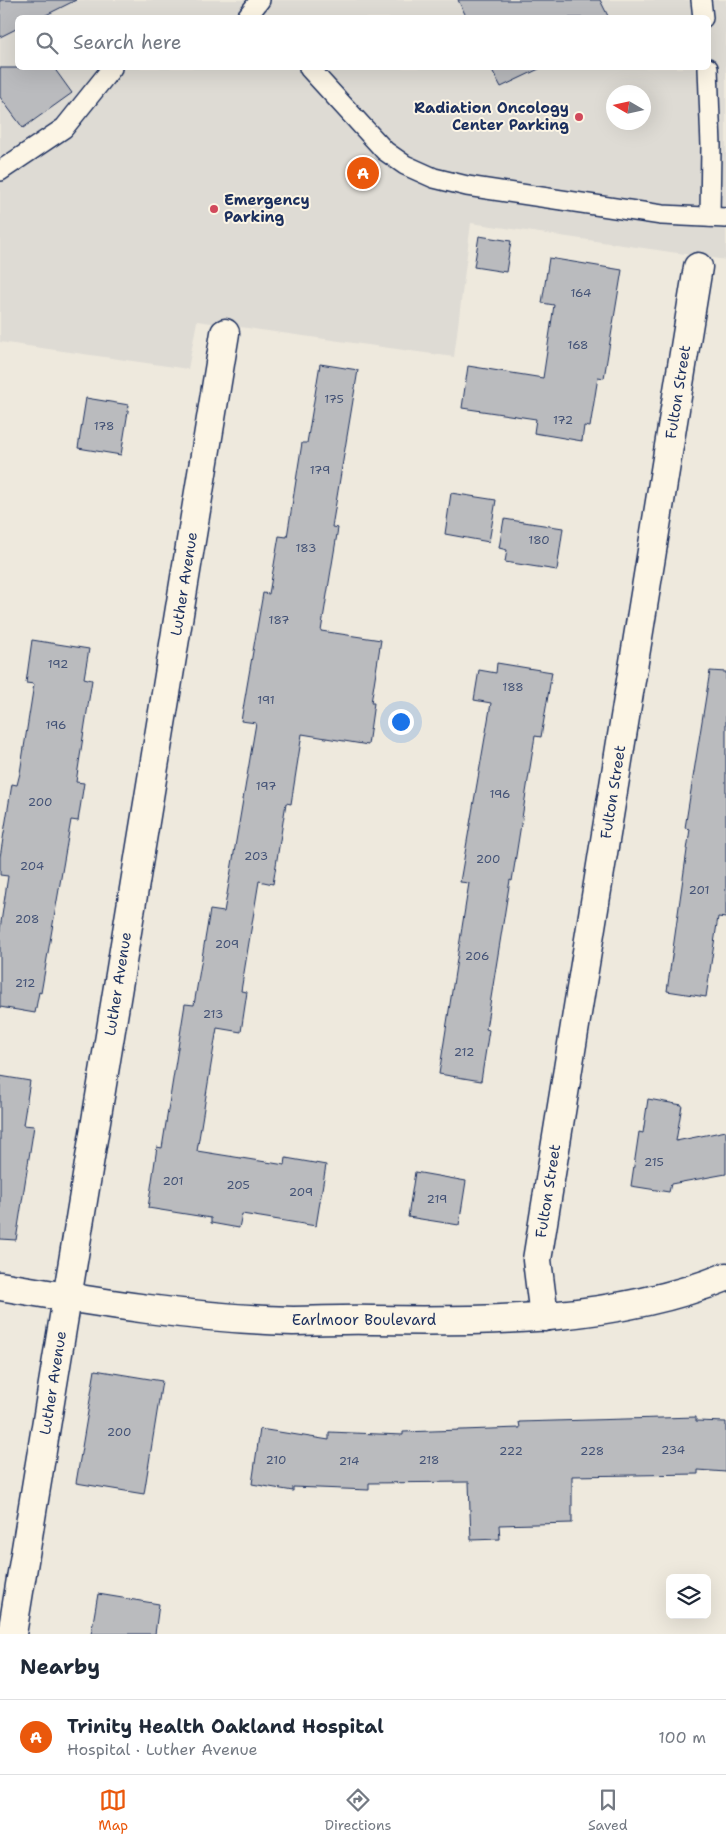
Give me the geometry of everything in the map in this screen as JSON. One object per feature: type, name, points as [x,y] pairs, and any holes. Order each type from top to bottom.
[{"type":"street","name":"Fulton Street","points":[[544,1317],[537,1260],[698,267]]},
{"type":"street","name":"Luther Avenue","points":[[12,1634],[225,333]]},
{"type":"street","name":"Earlmoor Boulevard","points":[[0,1286],[166,1310],[293,1320],[496,1320],[544,1317],[602,1309],[666,1296],[726,1277]]},
{"type":"lane","points":[[248,15],[260,0]]},
{"type":"lane","points":[[701,0],[703,15]]},
{"type":"lane","points":[[0,171],[64,128],[110,70]]},
{"type":"lane","points":[[311,70],[385,151],[405,165],[434,178],[468,186],[662,215],[718,218],[711,146],[708,70]]},
{"type":"shaded area","points":[[0,0],[726,0],[726,260],[471,223],[454,357],[197,321],[188,369],[0,342]]},
{"type":"building","points":[[0,0],[76,0],[46,15],[15,15],[15,30],[0,37]]},
{"type":"building","points":[[458,0],[600,0],[608,15],[466,15]]},
{"type":"building","points":[[0,68],[55,70],[72,93],[23,128],[0,97]]},
{"type":"building","points":[[492,70],[537,70],[501,87]]},
{"type":"building","points":[[479,236],[511,241],[506,272],[474,267]]},
{"type":"building","points":[[549,258],[622,270],[604,378],[598,377],[590,427],[584,426],[582,441],[534,433],[536,419],[462,408],[468,366],[543,378],[554,305],[542,303]]},
{"type":"building","points":[[320,364],[358,370],[332,527],[338,528],[321,631],[381,640],[371,703],[374,703],[368,745],[302,734],[291,804],[286,803],[273,884],[259,881],[241,991],[247,992],[241,1032],[217,1028],[197,1151],[285,1165],[286,1158],[326,1165],[316,1226],[242,1214],[239,1228],[211,1223],[211,1218],[148,1208],[157,1147],[162,1148],[185,1004],[194,1005],[210,910],[224,912],[256,723],[241,721],[263,593],[269,594],[279,536],[287,537],[302,443],[307,443]]},
{"type":"building","points":[[86,398],[129,405],[121,455],[78,448]]},
{"type":"building","points":[[451,493],[496,500],[489,542],[445,534]]},
{"type":"building","points":[[504,519],[563,528],[557,570],[505,562],[507,550],[499,548]]},
{"type":"building","points":[[32,640],[89,649],[84,678],[92,680],[76,782],[84,783],[78,821],[71,820],[41,993],[39,992],[35,1013],[0,1007],[0,929],[8,876],[0,875],[0,857],[12,784],[17,785],[20,773],[34,684],[26,683]]},
{"type":"building","points":[[497,663],[552,672],[541,737],[535,736],[512,881],[510,880],[486,1029],[489,1030],[481,1081],[439,1074],[469,883],[460,882],[491,703],[474,700],[479,670],[496,673]]},
{"type":"building","points":[[710,671],[726,672],[726,918],[718,917],[706,997],[667,991],[690,829],[685,828]]},
{"type":"building","points":[[0,1076],[30,1081],[23,1125],[34,1126],[16,1240],[0,1239]]},
{"type":"building","points":[[648,1099],[682,1105],[676,1141],[726,1131],[726,1174],[671,1184],[669,1192],[631,1186],[639,1132],[643,1133]]},
{"type":"building","points":[[415,1172],[466,1181],[459,1225],[408,1217]]},
{"type":"building","points":[[95,1370],[162,1381],[144,1494],[76,1483]]},
{"type":"building","points":[[696,1417],[696,1421],[726,1422],[726,1472],[698,1470],[698,1474],[572,1476],[572,1523],[499,1525],[500,1539],[471,1540],[469,1482],[369,1483],[369,1490],[293,1487],[293,1491],[252,1484],[260,1429],[329,1440],[329,1432],[403,1435],[403,1432],[520,1428],[519,1422]]},
{"type":"building","points":[[98,1594],[159,1604],[155,1634],[91,1634]]},
{"type":"place","name":"Radiation Oncology Center Parking","points":[[579,117]]},
{"type":"place","name":"Trinity Health Oakland Hospital","points":[[363,173]]},
{"type":"place","name":"Emergency Parking","points":[[214,209]]}]
